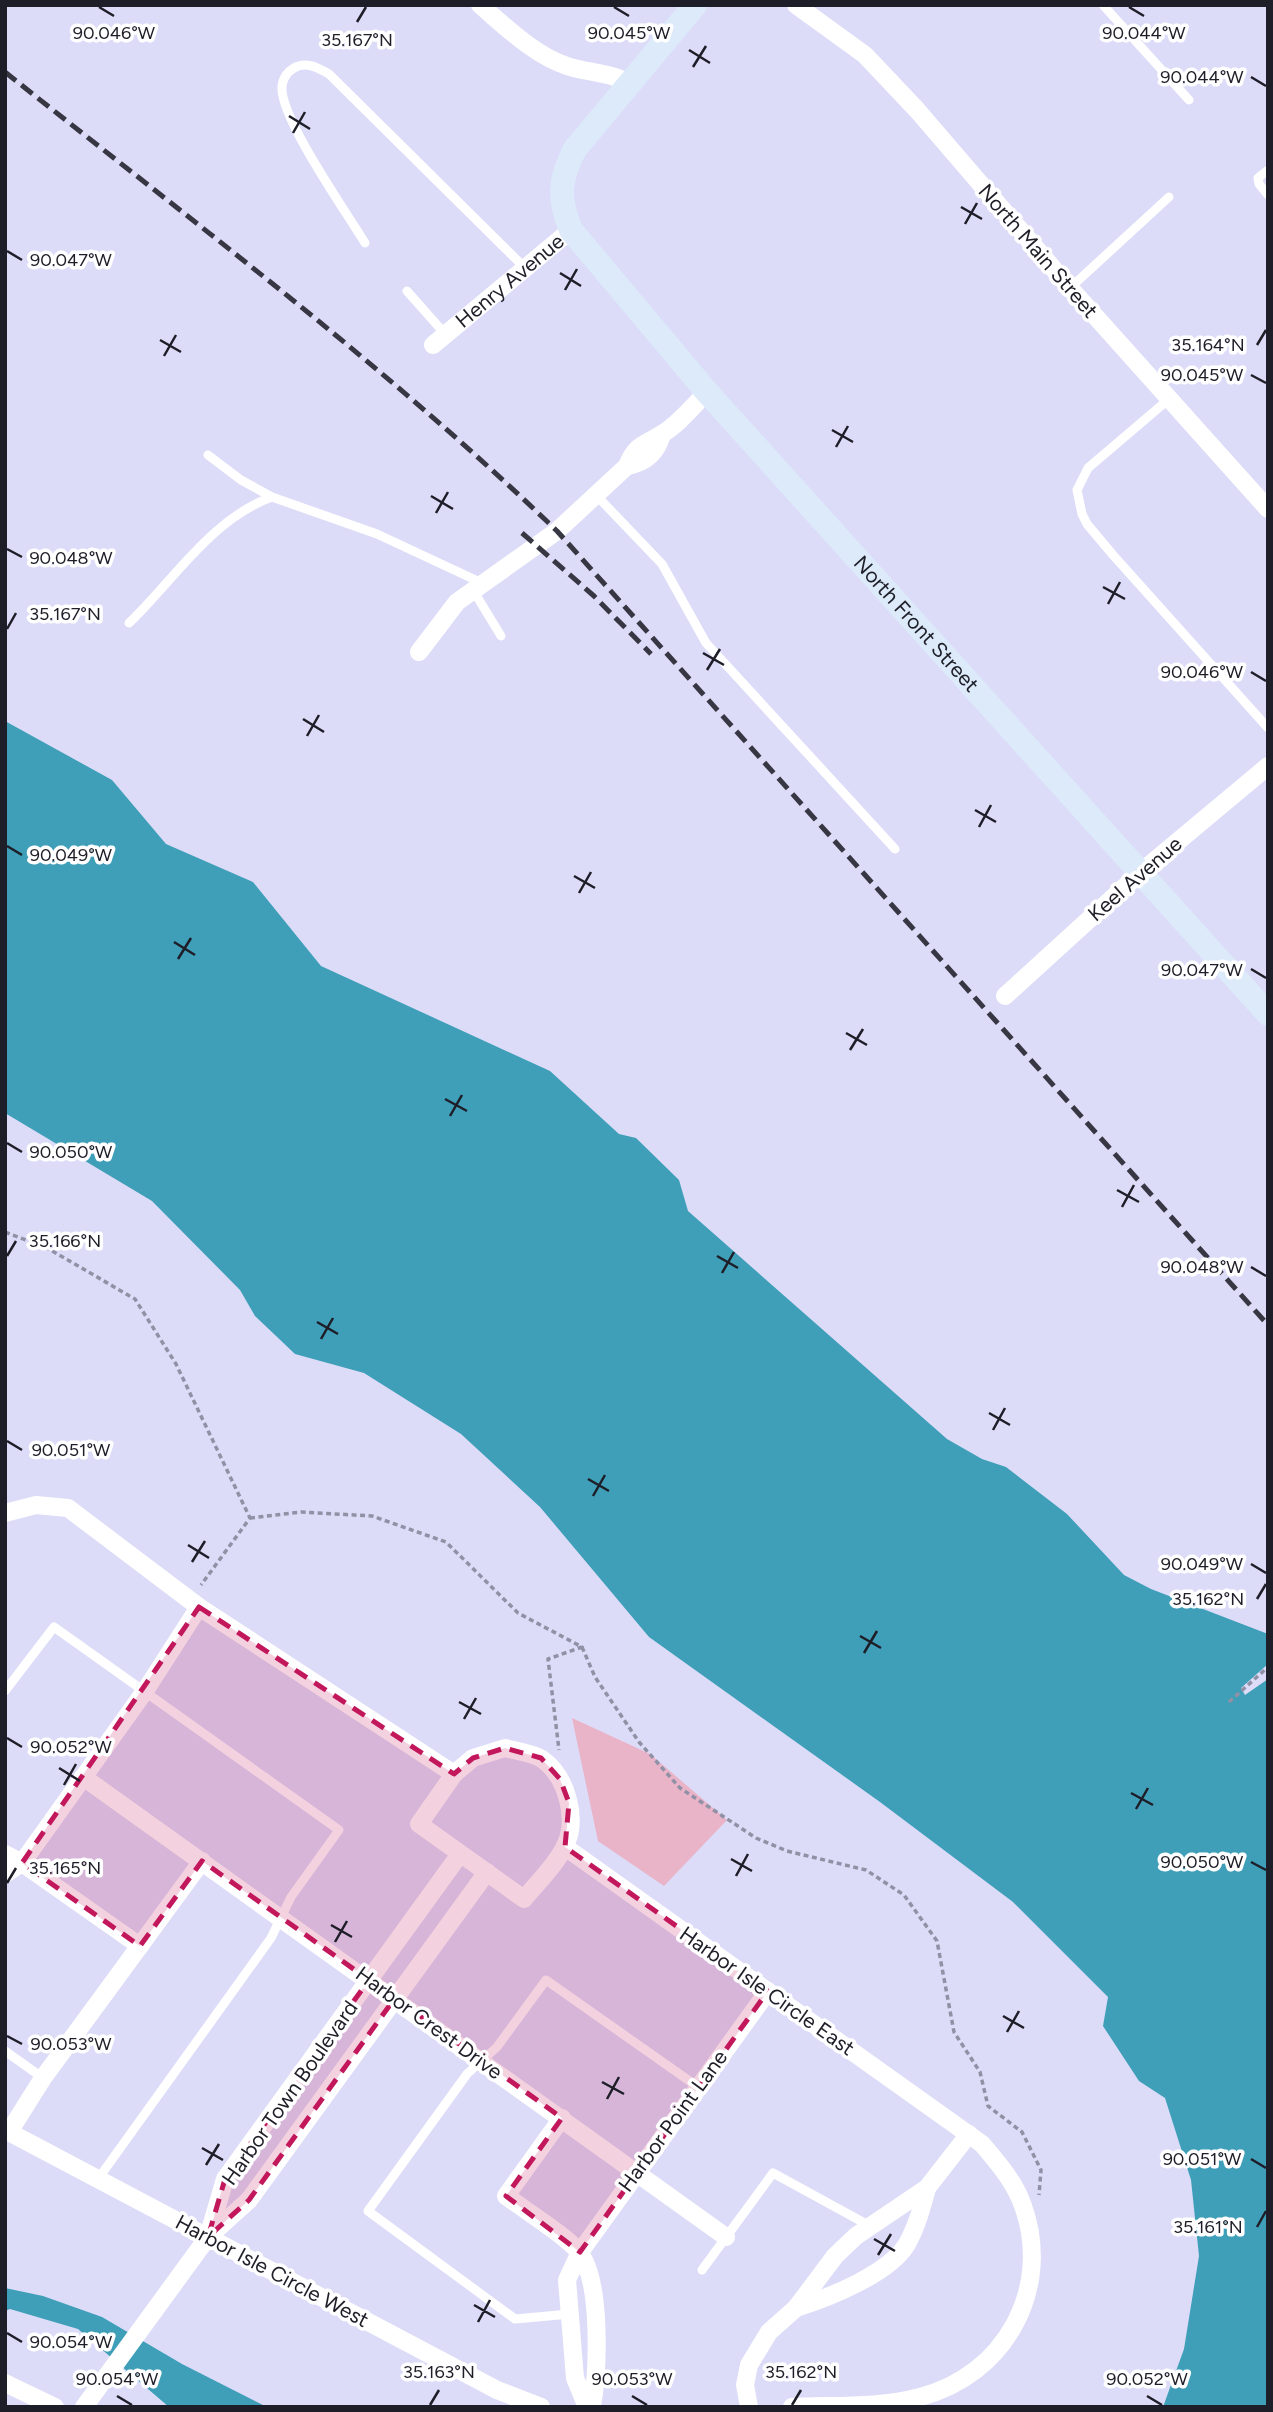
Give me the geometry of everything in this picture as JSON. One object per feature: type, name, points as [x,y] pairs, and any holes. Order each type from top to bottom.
[{"type":"street","points":[[480,5],[518,36],[564,65],[618,76],[630,84]]},
{"type":"street","name":"Henry Avenue","points":[[439,340],[571,230],[561,207],[564,170],[575,149],[695,5]]},
{"type":"street","name":"North Main Street","points":[[796,5],[865,55],[917,110],[1070,288],[1268,509]]},
{"type":"street","name":"North Front Street","points":[[571,230],[707,392],[1268,1014]]},
{"type":"street","points":[[419,652],[437,625],[477,586],[557,531],[626,466],[648,438],[662,435],[707,392]]},
{"type":"street","name":"Keel Avenue","points":[[1004,996],[1140,873],[1268,765]]},
{"type":"street","points":[[5,1513],[36,1505],[68,1508],[194,1604],[454,1774]]},
{"type":"street","points":[[5,1874],[22,1863],[145,1691],[194,1604]]},
{"type":"street","points":[[505,1748],[541,1758],[549,1767],[560,1779],[569,1803],[571,1823],[565,1847],[524,1899],[419,1824],[454,1774],[473,1758],[505,1748]]},
{"type":"street","name":"Harbor Crest Drive","points":[[83,1777],[726,2237]]},
{"type":"street","name":"Harbor Isle Circle East","points":[[565,1847],[982,2144],[1008,2176],[1023,2206],[1032,2245],[1032,2273],[1020,2316],[998,2352],[960,2382],[920,2397],[887,2403],[792,2407]]},
{"type":"street","points":[[5,1854],[22,1863],[140,1946]]},
{"type":"street","name":"Harbor Town Boulevard","points":[[208,2237],[225,2179],[460,1854]]},
{"type":"street","points":[[7,2131],[202,1861]]},
{"type":"street","name":"Harbor Town Boulevard","points":[[84,2407],[208,2237],[249,2200],[486,1872]]},
{"type":"street","name":"Harbor Point Lane","points":[[590,2407],[575,2378],[567,2280],[579,2252],[768,1991]]},
{"type":"street","points":[[562,2118],[506,2196],[579,2252],[591,2279],[598,2367],[590,2407]]},
{"type":"street","name":"Harbor Isle Circle West","points":[[7,2131],[497,2390],[541,2407]]},
{"type":"street","points":[[750,2407],[745,2385],[749,2365],[769,2332],[796,2308],[835,2256],[870,2226],[927,2188],[969,2134]]},
{"type":"street","points":[[796,2308],[829,2297],[888,2264],[905,2247],[917,2225],[927,2188]]},
{"type":"street","points":[[5,2383],[55,2407]]},
{"type":"lane","points":[[1103,5],[1189,100]]},
{"type":"lane","points":[[365,243],[298,135],[282,87],[286,74],[297,66],[314,65],[329,74],[526,270]]},
{"type":"lane","points":[[1268,170],[1258,178],[1259,184],[1268,195]]},
{"type":"lane","points":[[1070,288],[1169,197]]},
{"type":"lane","points":[[407,291],[439,340]]},
{"type":"lane","points":[[1169,399],[1088,468],[1077,490],[1082,514],[1113,555],[1268,728]]},
{"type":"lane","points":[[208,455],[241,480],[272,497],[377,534],[477,586],[501,636]]},
{"type":"lane","points":[[596,495],[662,564],[706,643],[895,849]]},
{"type":"lane","points":[[129,624],[223,524],[256,502],[272,497]]},
{"type":"lane","points":[[5,1691],[54,1627],[339,1830],[291,1897],[271,1938],[99,2179]]},
{"type":"lane","points":[[570,2314],[515,2319],[368,2211],[467,2074],[497,2047],[546,1980],[698,2087]]},
{"type":"lane","points":[[5,2051],[43,2078]]},
{"type":"lane","points":[[702,2270],[773,2173],[870,2226]]},
{"type":"path","points":[[5,1232],[47,1248],[135,1299],[176,1364],[250,1518]]},
{"type":"path","points":[[250,1518],[301,1512],[372,1516],[446,1542],[518,1613],[582,1647],[595,1677],[639,1742],[680,1788],[756,1838],[787,1851],[866,1870],[904,1895],[937,1941],[954,2032],[980,2072],[988,2106],[1022,2132],[1041,2170],[1041,2189],[1027,2223]]},
{"type":"path","points":[[194,1604],[250,1518]]},
{"type":"path","points":[[549,1767],[559,1750],[548,1659],[582,1647]]},
{"type":"path","points":[[1229,1702],[1268,1667]]},
{"type":"highlighted area","points":[[199,1607],[454,1774],[473,1758],[505,1748],[541,1758],[560,1779],[569,1803],[565,1847],[768,1991],[580,2252],[506,2196],[562,2118],[395,1998],[249,2200],[208,2237],[225,2179],[369,1980],[202,1861],[140,1946],[22,1863]]},
{"type":"shaded area","points":[[572,1718],[650,1754],[727,1820],[664,1886],[598,1841]]},
{"type":"water","points":[[5,721],[112,780],[166,844],[253,882],[321,966],[550,1071],[619,1134],[636,1138],[679,1180],[688,1211],[947,1439],[982,1459],[1006,1467],[1067,1514],[1124,1575],[1151,1589],[1268,1634],[1268,1664],[1241,1688],[1245,1695],[1268,1679],[1268,2407],[1163,2407],[1184,2349],[1199,2256],[1191,2180],[1165,2098],[1139,2081],[1103,2026],[1108,1997],[1013,1902],[880,1802],[649,1637],[540,1507],[461,1434],[364,1373],[295,1354],[255,1316],[240,1290],[152,1201],[5,1113]]},
{"type":"water","points":[[5,2288],[43,2296],[102,2317],[182,2364],[267,2407],[169,2407],[78,2329],[10,2309],[5,2311]]},
{"type":"railway","points":[[5,72],[356,352],[492,470],[557,531],[1268,1325]]},
{"type":"railway","points":[[522,533],[594,596],[651,654]]}]
